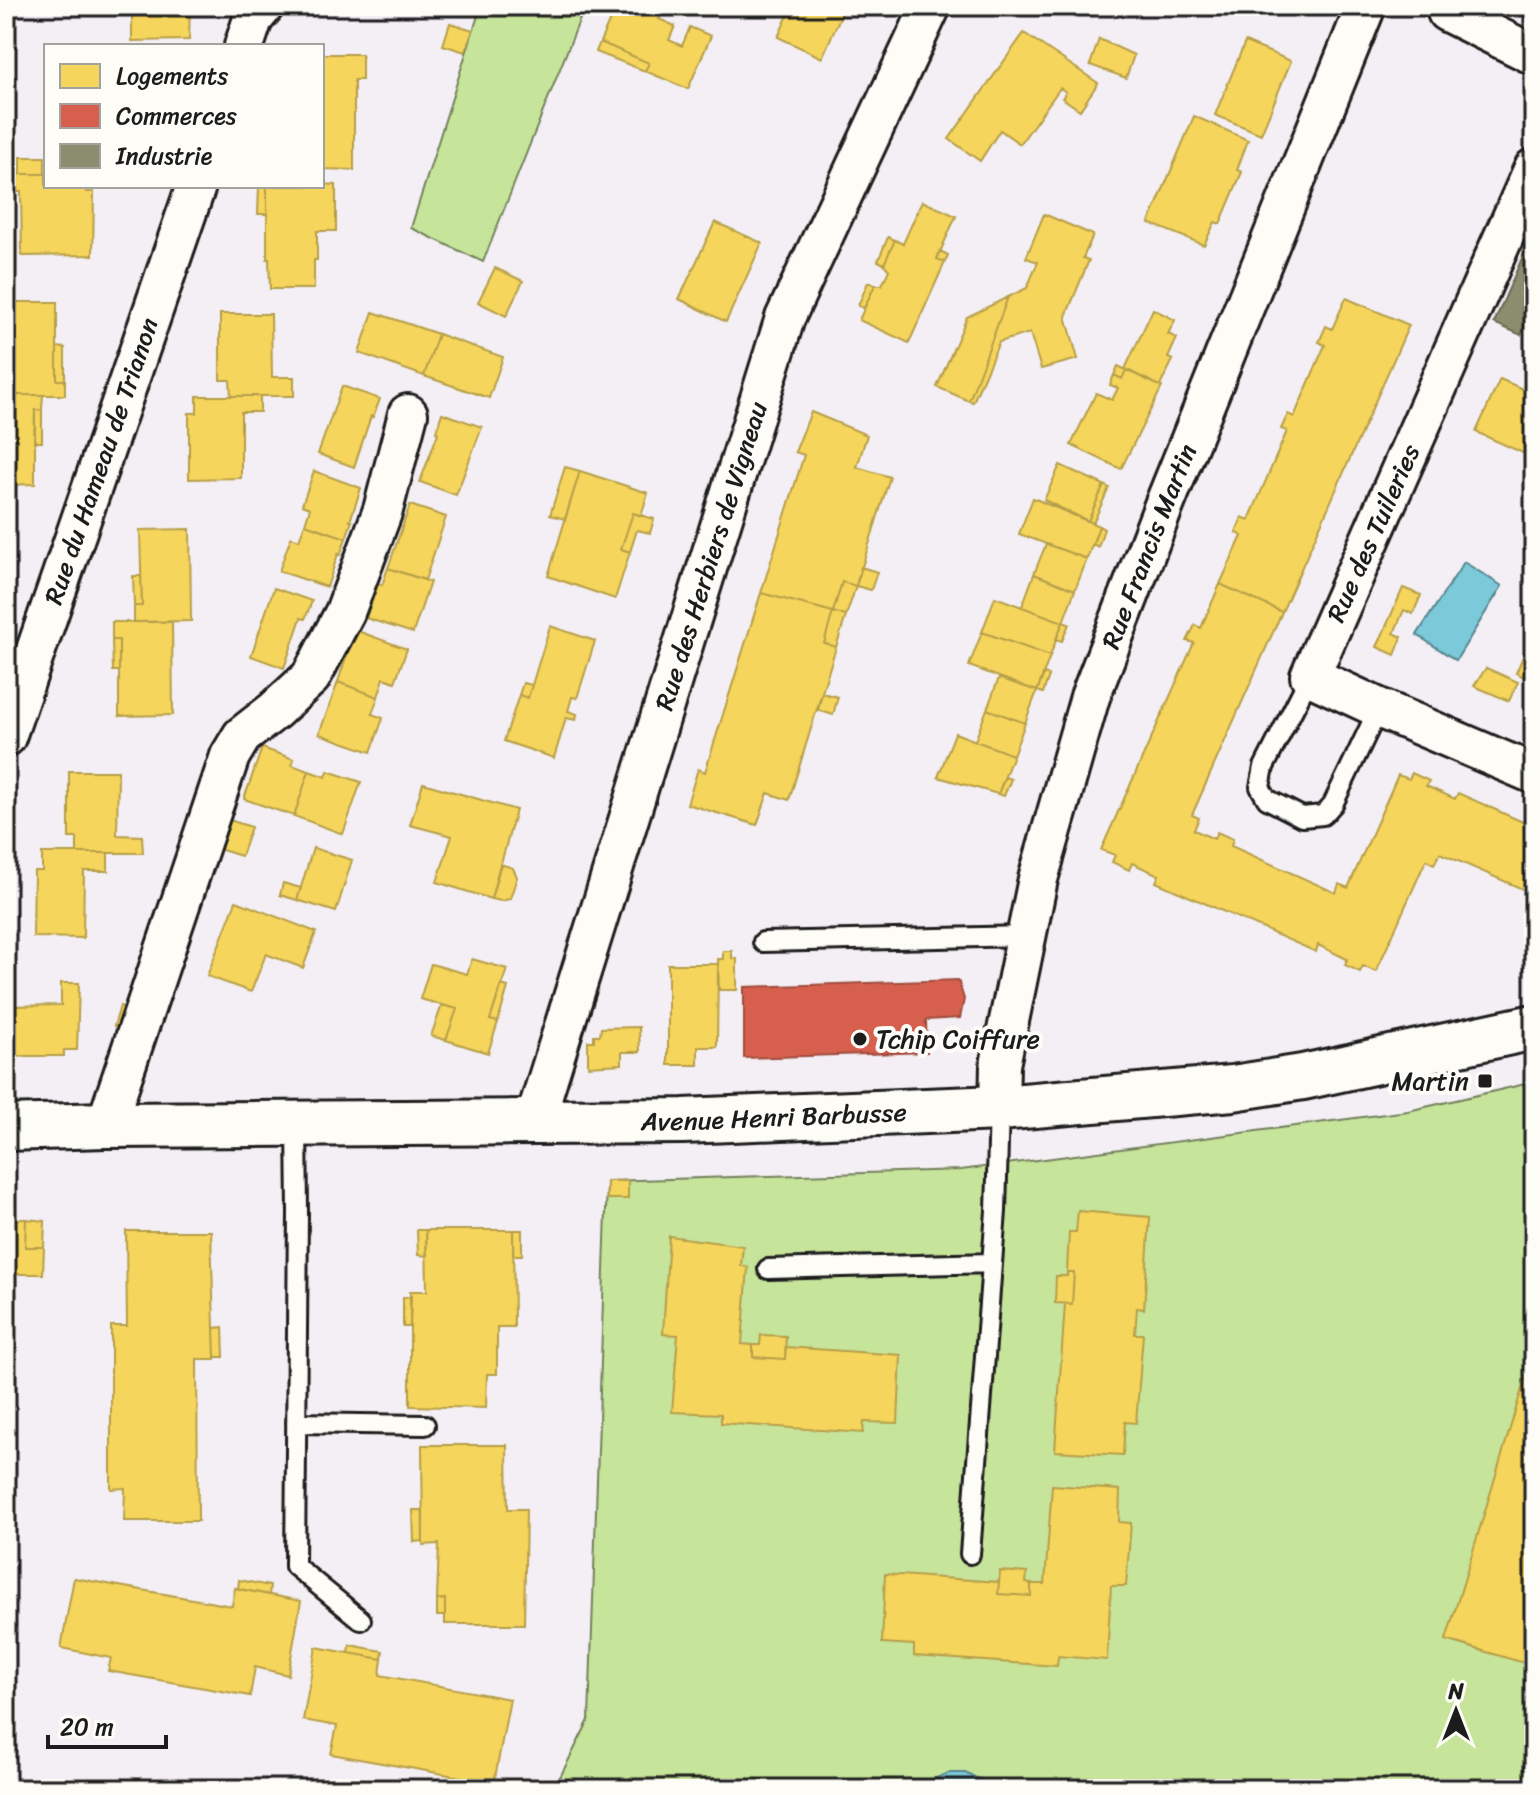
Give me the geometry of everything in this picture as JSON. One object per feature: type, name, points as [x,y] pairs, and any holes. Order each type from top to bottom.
[{"type":"street","points":[[245,44],[253,19],[264,6]]},
{"type":"street","name":"Rue des Herbiers de Vigneau","points":[[534,1123],[785,318],[931,6]]},
{"type":"street","name":"Rue Francis Martin","points":[[999,1108],[1000,1065],[1038,879],[1090,697],[1366,6]]},
{"type":"street","points":[[1445,6],[1447,12],[1534,55]]},
{"type":"street","name":"Rue des Tuileries","points":[[1310,676],[1534,168]]},
{"type":"street","name":"Rue du Hameau de Trianon","points":[[6,737],[195,188]]},
{"type":"street","points":[[106,1125],[230,756],[242,736],[311,677],[345,612],[383,510],[408,414]]},
{"type":"street","points":[[1310,676],[1534,774]]},
{"type":"street","name":"Avenue Henri Barbusse","points":[[6,1128],[683,1121],[999,1108],[1233,1088],[1303,1077],[1534,1027]]},
{"type":"lane","points":[[1310,676],[1264,767],[1260,787],[1267,799],[1302,817],[1323,815],[1333,804],[1379,708]]},
{"type":"lane","points":[[763,942],[1026,936]]},
{"type":"lane","points":[[970,1554],[996,1211],[999,1108]]},
{"type":"lane","points":[[297,1125],[295,1566],[361,1620]]},
{"type":"lane","points":[[768,1269],[992,1263]]},
{"type":"lane","points":[[296,1423],[425,1425]]},
{"type":"green space","points":[[481,6],[585,6],[483,262],[411,228]]},
{"type":"green space","points":[[1534,1082],[1534,1789],[554,1789],[589,1720],[607,1181],[961,1170],[1408,1111]]},
{"type":"water","points":[[1464,562],[1502,586],[1456,660],[1417,635]]},
{"type":"water","points":[[949,1773],[965,1773],[1002,1789],[908,1789]]},
{"type":"building: Logements","points":[[132,6],[190,6],[189,40],[132,41]]},
{"type":"building: Logements","points":[[616,6],[665,6],[659,19],[675,26],[669,40],[682,46],[690,27],[711,36],[688,89],[645,71],[649,63],[600,42]]},
{"type":"building: Logements","points":[[792,6],[845,6],[822,58],[778,37]]},
{"type":"building: Logements","points":[[450,23],[473,30],[465,52],[443,45]]},
{"type":"building: Logements","points":[[1024,33],[1098,83],[1080,110],[1062,98],[1066,92],[1060,88],[1020,144],[1000,130],[980,161],[949,139]]},
{"type":"building: Logements","points":[[1099,39],[1134,55],[1126,78],[1090,65]]},
{"type":"building: Logements","points":[[600,42],[649,63],[645,71],[596,52]]},
{"type":"building: Logements","points":[[1245,42],[1291,61],[1261,134],[1215,115]]},
{"type":"building: Logements","points":[[324,54],[362,54],[362,80],[354,80],[354,170],[324,169]]},
{"type":"building: Logements","points":[[1194,116],[1248,140],[1237,170],[1242,172],[1220,224],[1215,222],[1204,245],[1149,223]]},
{"type":"building: Logements","points":[[21,157],[44,157],[44,174],[21,174]]},
{"type":"building: Logements","points":[[18,174],[44,174],[44,188],[86,188],[86,192],[94,192],[93,255],[22,256],[21,192],[6,192],[6,178],[18,178]]},
{"type":"building: Logements","points":[[324,184],[336,185],[336,231],[317,231],[314,289],[270,289],[267,188],[324,188]]},
{"type":"building: Logements","points":[[259,188],[267,188],[267,214],[258,214]]},
{"type":"building: Logements","points":[[922,201],[956,216],[937,259],[945,262],[909,343],[859,320],[875,285],[882,285],[889,270],[884,264],[895,240],[903,244]]},
{"type":"building: Logements","points":[[1044,214],[1093,235],[1083,258],[1089,260],[1066,316],[1078,359],[1041,369],[1030,333],[999,342],[973,402],[969,401],[1008,297],[1027,288],[1038,262],[1026,258]]},
{"type":"building: Logements","points":[[715,222],[762,243],[726,322],[679,299]]},
{"type":"building: Logements","points":[[888,237],[895,240],[884,264],[878,261]]},
{"type":"building: Logements","points":[[940,251],[948,255],[945,262],[937,259]]},
{"type":"building: Logements","points":[[495,268],[523,281],[506,316],[478,302]]},
{"type":"building: Logements","points":[[868,282],[875,285],[864,308],[858,306]]},
{"type":"building: Logements","points":[[1008,297],[969,401],[937,387],[967,317]]},
{"type":"building: Logements","points":[[1346,298],[1409,325],[1282,612],[1220,584],[1242,536],[1236,532],[1242,517],[1249,520],[1287,431],[1281,429],[1288,414],[1294,417],[1325,345],[1319,342],[1326,326],[1332,329]]},
{"type":"building: Logements","points":[[6,302],[57,302],[57,380],[65,380],[65,395],[6,395]]},
{"type":"building: Logements","points":[[1153,309],[1175,320],[1168,334],[1177,338],[1168,358],[1173,360],[1160,386],[1125,369]]},
{"type":"building: Logements","points":[[373,312],[438,334],[424,376],[359,353]]},
{"type":"building: Logements","points":[[220,314],[271,314],[272,377],[294,377],[294,396],[231,396],[230,380],[220,380]]},
{"type":"building: Logements","points":[[438,334],[503,357],[489,398],[424,376]]},
{"type":"building: Logements","points":[[57,347],[65,348],[65,380],[57,380]]},
{"type":"building: Logements","points":[[1118,366],[1126,370],[1122,379],[1114,375]]},
{"type":"building: Logements","points":[[1126,370],[1162,387],[1121,469],[1071,445],[1096,393],[1112,400],[1118,388],[1110,385],[1114,375],[1122,379]]},
{"type":"building: Logements","points":[[1500,379],[1534,394],[1534,458],[1476,432]]},
{"type":"building: Logements","points":[[342,386],[380,399],[354,467],[318,454]]},
{"type":"building: Logements","points":[[6,395],[43,395],[42,409],[35,410],[35,484],[6,485]]},
{"type":"building: Logements","points":[[197,396],[260,396],[260,412],[241,412],[241,478],[189,479],[189,413],[197,413]]},
{"type":"building: Logements","points":[[42,409],[42,442],[34,442],[35,410]]},
{"type":"building: Logements","points":[[811,412],[867,435],[857,467],[890,477],[856,586],[842,582],[833,612],[761,593],[804,455],[795,452]]},
{"type":"building: Logements","points":[[442,413],[482,427],[456,495],[420,482]]},
{"type":"building: Logements","points":[[1060,465],[1104,485],[1088,521],[1044,500]]},
{"type":"building: Logements","points":[[565,467],[580,471],[565,519],[550,515]]},
{"type":"building: Logements","points":[[314,471],[361,488],[346,538],[305,524],[310,508],[302,505]]},
{"type":"building: Logements","points":[[580,471],[648,493],[641,516],[633,513],[621,549],[630,552],[615,599],[548,576]]},
{"type":"building: Logements","points":[[1104,485],[1109,488],[1093,523],[1088,521]]},
{"type":"building: Logements","points":[[1033,498],[1099,526],[1087,559],[1019,534]]},
{"type":"building: Logements","points":[[410,505],[446,517],[425,580],[388,568]]},
{"type":"building: Logements","points":[[633,513],[654,519],[650,533],[637,530],[630,552],[621,549]]},
{"type":"building: Logements","points":[[305,524],[346,538],[327,587],[279,571],[291,537],[299,540]]},
{"type":"building: Logements","points":[[1099,526],[1104,529],[1098,547],[1093,544]]},
{"type":"building: Logements","points":[[190,529],[191,621],[134,622],[134,606],[142,606],[140,530]]},
{"type":"building: Logements","points":[[1046,544],[1087,559],[1075,590],[1034,574]]},
{"type":"building: Logements","points":[[861,567],[877,572],[871,590],[856,586]]},
{"type":"building: Logements","points":[[388,568],[430,582],[413,633],[366,618],[378,584],[382,585]]},
{"type":"building: Logements","points":[[1034,574],[1075,590],[1063,622],[1022,607]]},
{"type":"building: Logements","points":[[133,576],[141,576],[142,606],[134,606]]},
{"type":"building: Logements","points":[[842,582],[856,586],[846,616],[833,612]]},
{"type":"building: Logements","points":[[1220,584],[1282,612],[1192,815],[1199,818],[1194,830],[1214,839],[1217,832],[1233,839],[1231,846],[1336,893],[1339,884],[1348,888],[1398,775],[1409,779],[1412,773],[1429,781],[1426,786],[1455,799],[1458,793],[1534,827],[1534,894],[1440,853],[1434,864],[1426,860],[1376,972],[1363,966],[1360,972],[1345,965],[1347,959],[1318,945],[1316,952],[1156,882],[1159,875],[1132,863],[1129,870],[1112,862],[1115,855],[1101,850],[1194,643],[1187,641],[1195,625],[1201,628]]},
{"type":"building: Logements","points":[[274,588],[312,601],[305,619],[301,618],[284,668],[251,656]]},
{"type":"building: Logements","points":[[1403,588],[1421,595],[1413,614],[1404,610],[1394,633],[1402,637],[1395,655],[1377,647]]},
{"type":"building: Logements","points":[[761,593],[833,612],[824,643],[836,647],[789,800],[768,793],[757,825],[687,804],[698,769],[705,772]]},
{"type":"building: Logements","points":[[995,597],[1063,622],[1050,656],[982,632]]},
{"type":"building: Logements","points":[[833,612],[846,616],[836,647],[824,643]]},
{"type":"building: Logements","points":[[112,622],[172,622],[173,715],[119,716],[119,640],[112,640]]},
{"type":"building: Logements","points":[[1063,622],[1069,624],[1062,641],[1056,639]]},
{"type":"building: Logements","points":[[550,626],[595,641],[577,698],[572,697],[568,711],[577,714],[576,720],[566,718],[554,758],[504,741],[519,695],[528,698]]},
{"type":"building: Logements","points":[[355,630],[407,649],[395,682],[384,678],[378,697],[338,682]]},
{"type":"building: Logements","points":[[982,632],[1050,656],[1037,691],[969,666]]},
{"type":"building: Logements","points":[[1531,637],[1534,639],[1533,681],[1516,673]]},
{"type":"building: Logements","points":[[112,640],[119,640],[119,671],[113,671]]},
{"type":"building: Logements","points":[[1486,668],[1518,682],[1509,701],[1474,686]]},
{"type":"building: Logements","points":[[1044,674],[1049,676],[1043,693],[1037,691]]},
{"type":"building: Logements","points":[[999,678],[1037,691],[1025,723],[987,709]]},
{"type":"building: Logements","points":[[338,682],[378,697],[372,714],[383,718],[371,752],[319,734]]},
{"type":"building: Logements","points":[[523,683],[532,685],[528,698],[519,695]]},
{"type":"building: Logements","points":[[822,693],[838,697],[833,715],[818,710]]},
{"type":"building: Logements","points":[[987,709],[1025,723],[1013,755],[975,741]]},
{"type":"building: Logements","points":[[955,733],[1013,755],[998,794],[938,777]]},
{"type":"building: Logements","points":[[262,748],[294,759],[292,765],[309,771],[294,816],[244,799]]},
{"type":"building: Logements","points":[[69,771],[118,771],[117,835],[142,836],[143,853],[77,853],[77,838],[69,838]]},
{"type":"building: Logements","points":[[309,771],[326,777],[328,771],[361,782],[343,834],[294,816]]},
{"type":"building: Logements","points":[[1005,777],[1011,779],[1004,796],[998,794]]},
{"type":"building: Logements","points":[[423,783],[516,810],[491,899],[437,882],[452,836],[410,825]]},
{"type":"building: Logements","points":[[226,819],[251,827],[241,856],[216,848]]},
{"type":"building: Logements","points":[[313,848],[352,860],[336,912],[297,900]]},
{"type":"building: Logements","points":[[42,853],[108,853],[108,871],[84,871],[83,938],[33,937],[34,871],[42,871]]},
{"type":"building: Logements","points":[[500,864],[513,868],[517,877],[510,899],[501,901],[491,899]]},
{"type":"building: Logements","points":[[283,883],[301,888],[297,900],[280,895]]},
{"type":"building: Logements","points":[[236,901],[316,932],[303,968],[266,954],[251,992],[207,976]]},
{"type":"building: Logements","points":[[723,951],[732,951],[732,958],[737,959],[737,990],[719,990],[718,959],[723,959]]},
{"type":"building: Logements","points":[[472,959],[507,969],[490,1020],[498,1022],[488,1053],[446,1040],[457,1009],[420,999],[431,964],[467,974]]},
{"type":"building: Logements","points":[[668,964],[718,964],[717,1047],[698,1047],[698,1065],[668,1065]]},
{"type":"building: Logements","points":[[61,983],[79,983],[77,1050],[64,1050],[64,1056],[6,1056],[6,1006],[61,1005]]},
{"type":"building: Logements","points":[[501,985],[508,987],[498,1022],[490,1020]]},
{"type":"building: Logements","points":[[442,1005],[457,1009],[446,1040],[431,1036]]},
{"type":"building: Logements","points":[[120,1006],[132,1010],[125,1029],[114,1026]]},
{"type":"building: Logements","points":[[639,1027],[640,1052],[622,1052],[622,1064],[588,1066],[588,1041],[594,1041],[594,1035],[600,1035],[601,1028]]},
{"type":"building: Logements","points":[[607,1181],[628,1181],[628,1199],[607,1199]]},
{"type":"building: Logements","points":[[1078,1211],[1150,1217],[1144,1309],[1137,1308],[1135,1334],[1143,1334],[1136,1423],[1125,1422],[1123,1455],[1055,1451],[1065,1304],[1072,1304],[1074,1272],[1067,1272],[1069,1232],[1076,1232]]},
{"type":"building: Logements","points":[[6,1219],[26,1219],[25,1247],[44,1247],[43,1274],[7,1274],[6,1280]]},
{"type":"building: Logements","points":[[26,1219],[45,1221],[44,1247],[25,1247]]},
{"type":"building: Logements","points":[[417,1230],[426,1230],[427,1256],[418,1255]]},
{"type":"building: Logements","points":[[426,1230],[513,1230],[514,1327],[497,1327],[497,1374],[487,1374],[486,1408],[410,1406],[410,1291],[427,1291]]},
{"type":"building: Logements","points":[[513,1230],[522,1230],[522,1255],[513,1255]]},
{"type":"building: Logements","points":[[126,1231],[211,1231],[215,1359],[197,1359],[198,1521],[124,1521],[125,1488],[111,1489],[111,1326],[127,1326]]},
{"type":"building: Logements","points":[[669,1236],[743,1246],[741,1266],[748,1267],[742,1344],[753,1345],[753,1357],[785,1359],[786,1347],[901,1355],[898,1423],[864,1422],[863,1433],[721,1423],[721,1414],[672,1412],[678,1335],[663,1334]]},
{"type":"building: Logements","points":[[1067,1272],[1074,1272],[1072,1304],[1055,1303],[1056,1276],[1067,1276]]},
{"type":"building: Logements","points":[[411,1296],[410,1327],[403,1327],[403,1297]]},
{"type":"building: Logements","points":[[223,1327],[224,1357],[215,1357],[214,1328]]},
{"type":"building: Logements","points":[[761,1335],[786,1336],[785,1359],[753,1357],[753,1345],[760,1345]]},
{"type":"building: Logements","points":[[1534,1349],[1534,1571],[1527,1593],[1534,1595],[1534,1666],[1446,1640]]},
{"type":"building: Logements","points":[[422,1445],[507,1445],[508,1509],[526,1509],[524,1624],[445,1624],[445,1599],[437,1600],[439,1544],[423,1545]]},
{"type":"building: Logements","points":[[1052,1485],[1120,1490],[1119,1522],[1131,1523],[1126,1586],[1111,1586],[1107,1660],[1058,1656],[1057,1666],[914,1656],[914,1645],[882,1643],[885,1574],[999,1582],[998,1594],[1031,1596],[1031,1584],[1045,1584]]},
{"type":"building: Logements","points":[[413,1510],[423,1510],[423,1541],[414,1542]]},
{"type":"building: Logements","points":[[1000,1571],[1027,1573],[1026,1583],[1031,1584],[1031,1596],[998,1594]]},
{"type":"building: Logements","points":[[74,1578],[232,1606],[235,1588],[301,1601],[288,1675],[255,1667],[250,1696],[108,1671],[111,1658],[61,1648]]},
{"type":"building: Logements","points":[[239,1580],[270,1586],[269,1595],[238,1589]]},
{"type":"building: Logements","points":[[445,1599],[445,1616],[437,1616],[437,1600]]},
{"type":"building: Logements","points":[[350,1645],[383,1651],[382,1659],[349,1653]]},
{"type":"building: Logements","points":[[316,1647],[382,1659],[380,1675],[510,1699],[494,1783],[331,1754],[337,1726],[303,1720]]},
{"type":"building: Logements","points":[[133,1779],[166,1789],[130,1789]]},
{"type":"building: Commerces","points":[[958,980],[964,999],[960,1018],[926,1020],[927,1052],[744,1058],[744,987]]},
{"type":"building: Industrie","points":[[1534,230],[1534,306],[1521,335],[1494,323]]},
{"type":"place","name":"Tchip Coiffure","points":[[860,1039]]},
{"type":"place","name":"Martin","points":[[1485,1081]]}]
